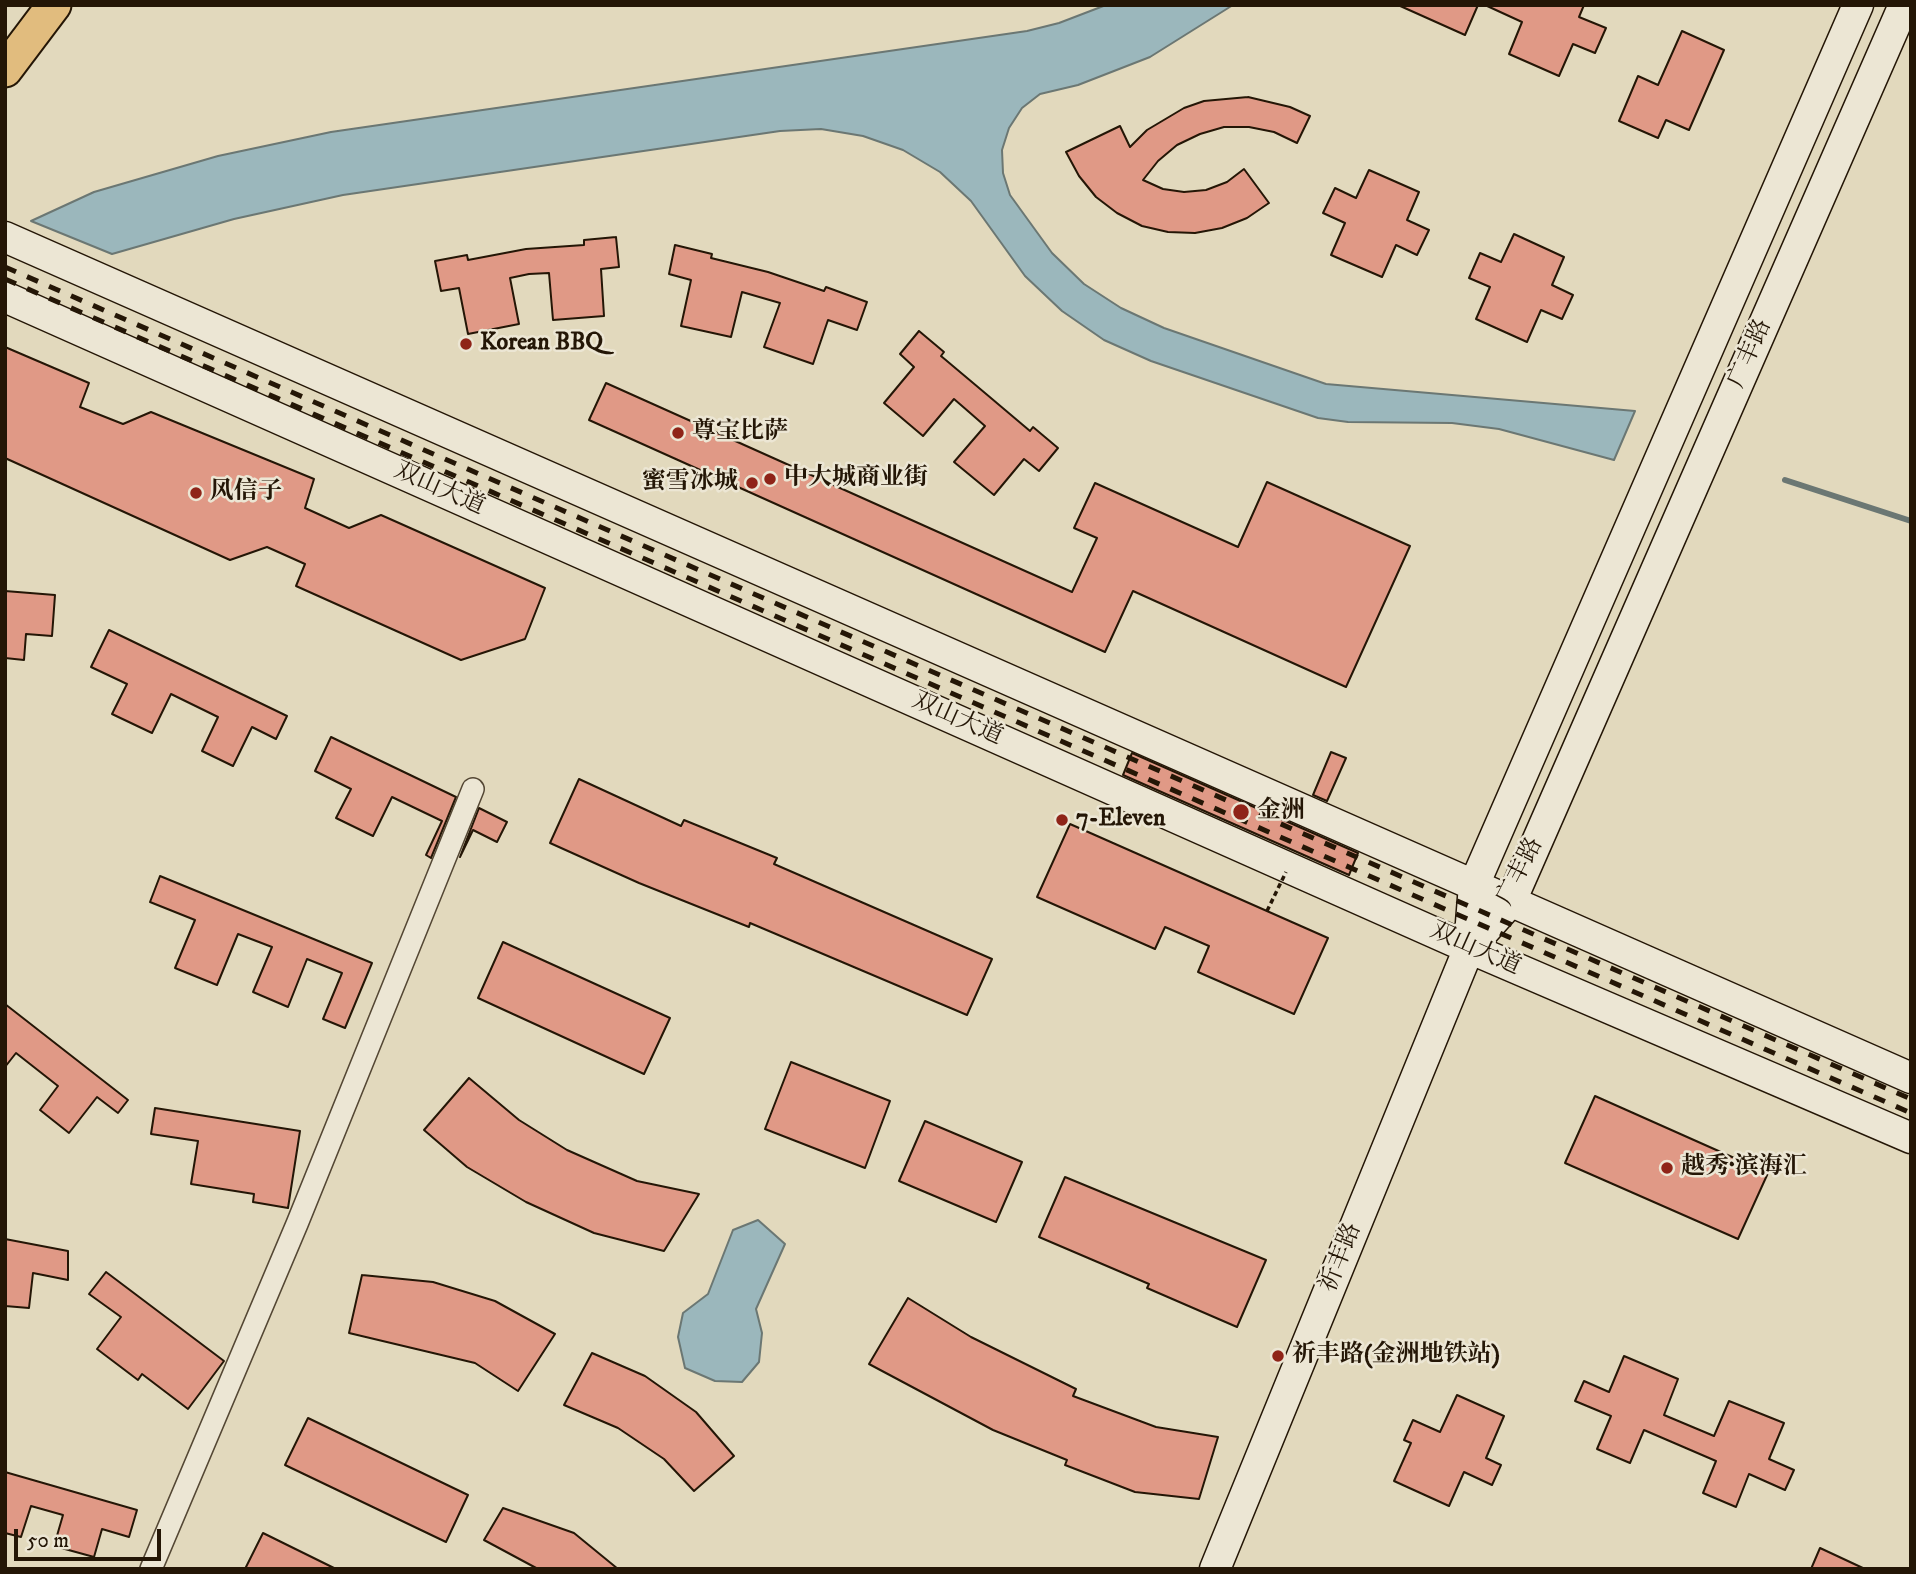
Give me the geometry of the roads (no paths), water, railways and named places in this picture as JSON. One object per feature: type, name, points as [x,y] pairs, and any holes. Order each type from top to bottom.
[{"type":"main road","points":[[5,70],[54,5]]},
{"type":"street","name":"广丰路","points":[[1469,948],[1474,885],[1858,5]]},
{"type":"street","name":"广丰路","points":[[1469,948],[1511,901],[1904,5]]},
{"type":"street","points":[[5,237],[1911,1078]]},
{"type":"street","name":"双山大道","points":[[5,297],[1469,948],[1911,1138]]},
{"type":"street","points":[[151,1569],[297,1224],[473,789]]},
{"type":"street","name":"祈丰路","points":[[1214,1569],[1469,948]]},
{"type":"water","points":[[1106,5],[1233,5],[1150,57],[1078,85],[1040,94],[1022,108],[1009,128],[1002,150],[1003,173],[1010,195],[1052,253],[1084,284],[1121,308],[1164,328],[1326,384],[1635,411],[1614,460],[1499,429],[1452,423],[1348,422],[1318,418],[1151,361],[1104,340],[1062,311],[1025,276],[971,201],[940,172],[903,150],[863,136],[821,129],[780,131],[343,195],[234,219],[112,254],[31,221],[94,192],[218,156],[331,132],[1027,31],[1059,23]]},
{"type":"water","points":[[758,1220],[785,1244],[756,1309],[762,1333],[759,1362],[742,1382],[715,1381],[685,1368],[678,1337],[683,1313],[708,1294],[733,1230]]},
{"type":"waterway","points":[[1785,480],[1911,521]]},
{"type":"railway","points":[[5,267],[1911,1099]]},
{"type":"railway","points":[[5,279],[1911,1113]]},
{"type":"place","name":"Korean BBQ","points":[[466,344]]},
{"type":"place","name":"尊宝比萨","points":[[678,433]]},
{"type":"place","name":"中大城商业街","points":[[770,479]]},
{"type":"place","name":"蜜雪冰城","points":[[752,483]]},
{"type":"place","name":"风信子","points":[[196,493]]},
{"type":"place","name":"金洲","points":[[1241,812]]},
{"type":"place","name":"7-Eleven","points":[[1062,820]]},
{"type":"place","name":"越秀·滨海汇","points":[[1667,1168]]},
{"type":"place","name":"祈丰路(金洲地铁站)","points":[[1278,1356]]}]
